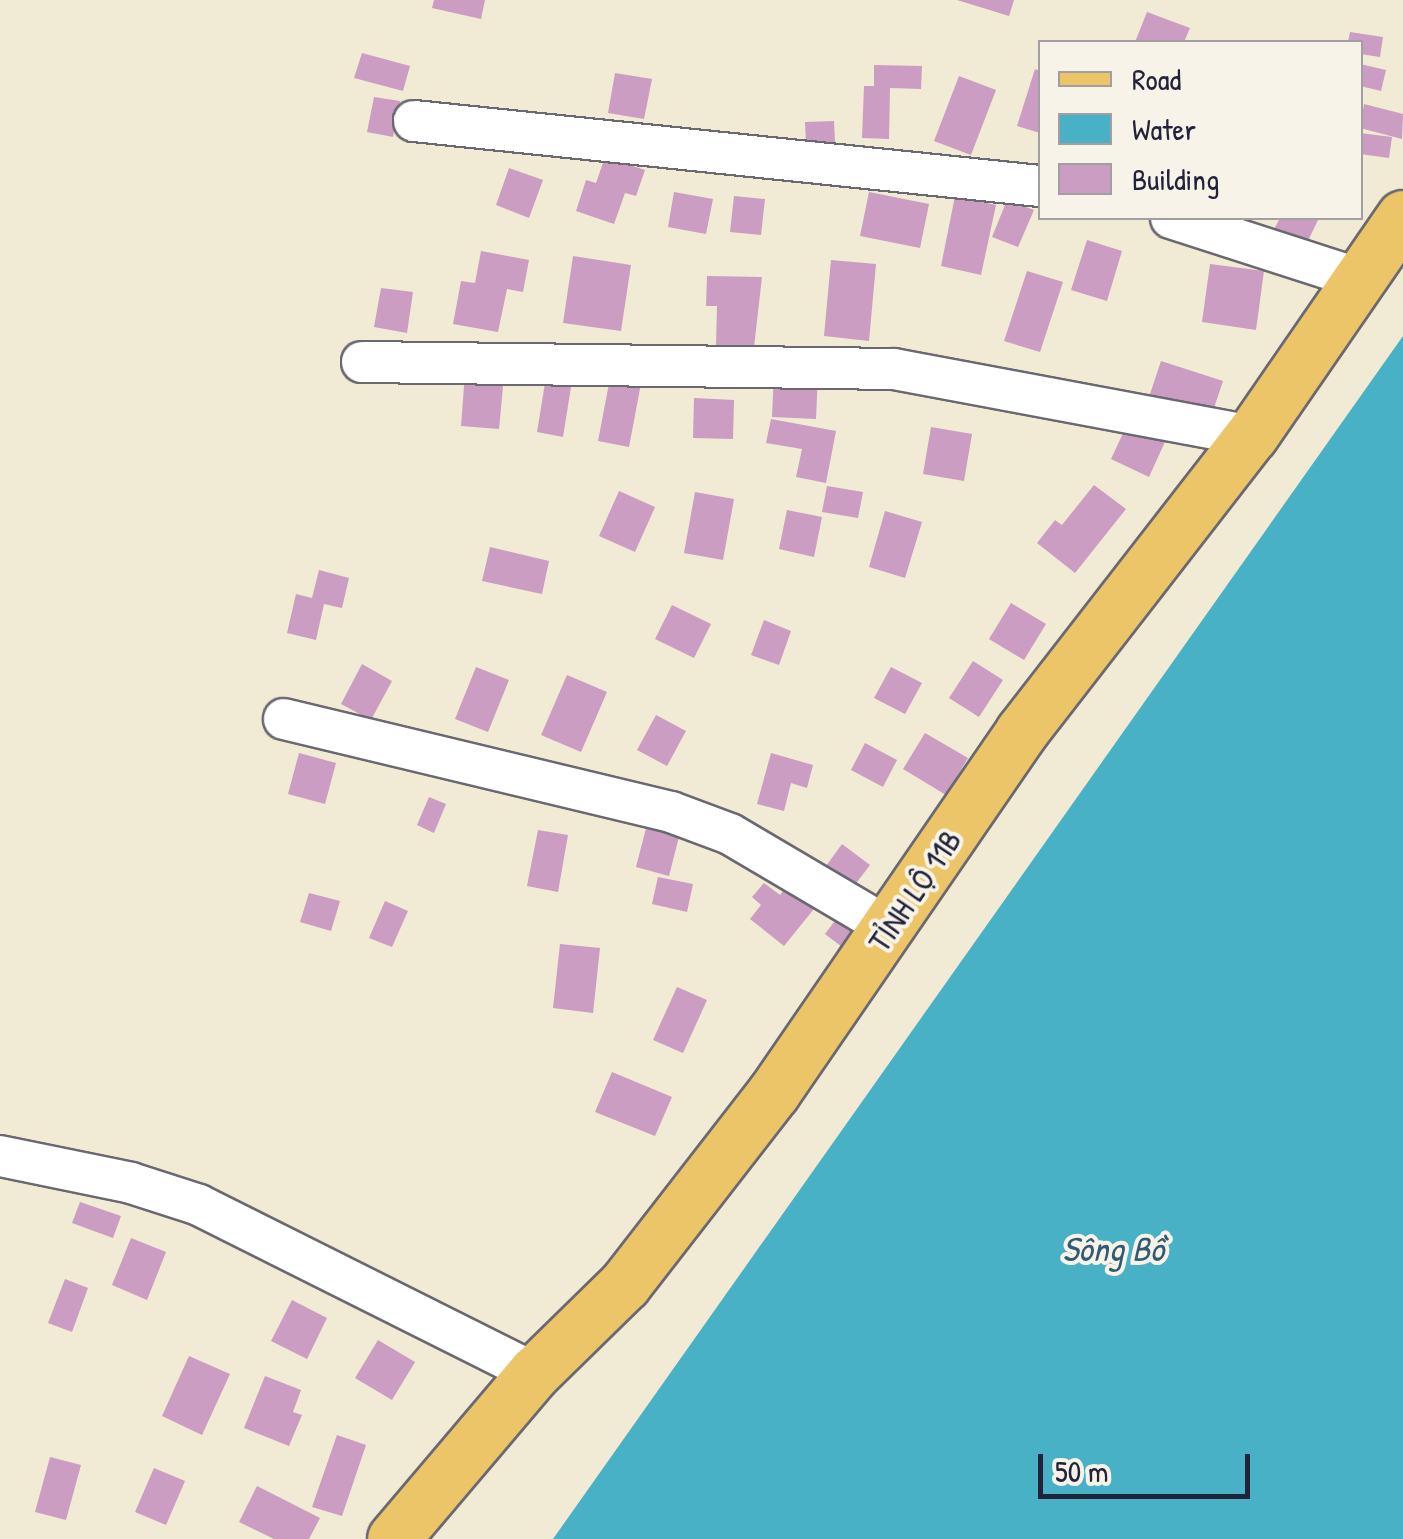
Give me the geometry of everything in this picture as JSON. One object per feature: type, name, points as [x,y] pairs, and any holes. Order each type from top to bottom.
[{"type":"main road","name":"TỈNH LỘ 11B","points":[[394,1539],[535,1373],[624,1285],[774,1093],[891,928],[1022,732],[1252,436],[1357,278],[1403,217]]},
{"type":"street","points":[[414,121],[1038,186]]},
{"type":"street","points":[[1177,220],[1357,278]]},
{"type":"street","points":[[362,362],[894,370],[1252,436]]},
{"type":"street","points":[[284,719],[671,812],[730,834],[891,928]]},
{"type":"street","points":[[0,1156],[131,1183],[199,1206],[535,1373]]},
{"type":"water","name":"Sông Bồ","points":[[1403,336],[1403,1539],[553,1539]]},
{"type":"building","points":[[434,0],[485,0],[481,19],[432,8]]},
{"type":"building","points":[[957,0],[1014,0],[1009,16]]},
{"type":"building","points":[[1147,12],[1190,28],[1185,40],[1136,40]]},
{"type":"building","points":[[1350,32],[1383,37],[1380,57],[1363,54],[1363,40],[1348,40]]},
{"type":"building","points":[[362,53],[410,66],[403,91],[354,78]]},
{"type":"building","points":[[874,65],[922,66],[921,89],[890,88],[889,139],[862,138],[864,86],[874,86]]},
{"type":"building","points":[[1363,65],[1386,70],[1381,91],[1363,87]]},
{"type":"building","points":[[1035,69],[1038,132],[1017,126]]},
{"type":"building","points":[[615,73],[652,79],[644,119],[608,113]]},
{"type":"building","points":[[959,76],[996,90],[971,155],[934,141]]},
{"type":"building","points":[[374,97],[400,101],[393,137],[367,132]]},
{"type":"building","points":[[1364,104],[1403,114],[1402,139],[1363,129]]},
{"type":"building","points":[[834,121],[835,142],[806,143],[805,122]]},
{"type":"building","points":[[1363,133],[1392,137],[1389,158],[1363,154]]},
{"type":"building","points":[[605,157],[645,170],[636,196],[625,193],[614,224],[576,211],[586,180],[596,183]]},
{"type":"building","points":[[509,168],[543,180],[529,218],[496,205]]},
{"type":"building","points":[[674,192],[713,199],[706,234],[668,227]]},
{"type":"building","points":[[869,192],[929,204],[920,248],[860,236]]},
{"type":"building","points":[[734,196],[765,199],[761,235],[730,232]]},
{"type":"building","points":[[955,196],[996,205],[981,275],[941,266]]},
{"type":"building","points":[[1007,200],[1034,210],[1018,247],[992,237]]},
{"type":"building","points":[[1279,220],[1318,220],[1305,247],[1272,233]]},
{"type":"building","points":[[1087,240],[1122,251],[1107,301],[1071,290]]},
{"type":"building","points":[[481,251],[529,260],[523,292],[507,289],[498,332],[453,324],[461,281],[475,283]]},
{"type":"building","points":[[573,256],[631,265],[621,331],[563,323]]},
{"type":"building","points":[[831,260],[876,264],[869,341],[824,336]]},
{"type":"building","points":[[1210,264],[1264,271],[1256,330],[1202,322]]},
{"type":"building","points":[[1027,271],[1063,282],[1040,352],[1004,341]]},
{"type":"building","points":[[707,276],[762,277],[754,347],[716,346],[717,306],[706,306]]},
{"type":"building","points":[[381,288],[413,292],[407,333],[374,327]]},
{"type":"building","points":[[1161,361],[1223,381],[1212,414],[1150,394]]},
{"type":"building","points":[[612,368],[643,373],[629,447],[598,441]]},
{"type":"building","points":[[774,372],[818,374],[816,419],[772,417]]},
{"type":"building","points":[[465,373],[504,376],[499,429],[461,426]]},
{"type":"building","points":[[545,383],[571,387],[563,437],[537,432]]},
{"type":"building","points":[[694,398],[734,400],[733,439],[693,438]]},
{"type":"building","points":[[1131,416],[1169,433],[1149,477],[1111,459]]},
{"type":"building","points":[[771,419],[836,431],[826,483],[796,477],[802,449],[766,443]]},
{"type":"building","points":[[931,427],[972,434],[964,481],[923,474]]},
{"type":"building","points":[[1094,485],[1126,509],[1075,573],[1037,543],[1055,520],[1062,525]]},
{"type":"building","points":[[827,486],[863,492],[858,518],[822,512]]},
{"type":"building","points":[[619,491],[655,507],[635,552],[599,536]]},
{"type":"building","points":[[695,492],[734,499],[723,560],[684,553]]},
{"type":"building","points":[[787,510],[822,517],[814,557],[779,549]]},
{"type":"building","points":[[885,511],[922,522],[905,578],[869,567]]},
{"type":"building","points":[[490,547],[549,561],[542,594],[482,581]]},
{"type":"building","points":[[319,570],[349,578],[342,608],[324,604],[316,640],[287,633],[296,594],[312,598]]},
{"type":"building","points":[[1011,603],[1046,624],[1024,660],[989,639]]},
{"type":"building","points":[[672,605],[711,624],[694,658],[655,639]]},
{"type":"building","points":[[764,620],[791,631],[779,665],[751,655]]},
{"type":"building","points":[[973,661],[1003,680],[979,717],[949,698]]},
{"type":"building","points":[[362,664],[392,681],[371,720],[341,704]]},
{"type":"building","points":[[476,667],[509,680],[488,732],[455,719]]},
{"type":"building","points":[[891,667],[922,683],[905,714],[874,698]]},
{"type":"building","points":[[567,675],[607,692],[581,752],[541,735]]},
{"type":"building","points":[[656,715],[686,731],[667,766],[637,750]]},
{"type":"building","points":[[925,733],[968,758],[946,795],[903,769]]},
{"type":"building","points":[[865,743],[897,760],[883,787],[851,770]]},
{"type":"building","points":[[299,753],[336,763],[325,804],[288,794]]},
{"type":"building","points":[[771,753],[813,765],[807,788],[791,783],[784,811],[757,804]]},
{"type":"building","points":[[429,797],[446,804],[434,833],[417,825]]},
{"type":"building","points":[[650,813],[683,821],[669,876],[636,867]]},
{"type":"building","points":[[538,830],[568,835],[558,892],[527,886]]},
{"type":"building","points":[[842,844],[870,865],[854,886],[826,866]]},
{"type":"building","points":[[658,877],[693,884],[687,912],[652,904]]},
{"type":"building","points":[[794,877],[822,899],[784,946],[750,919],[761,905],[752,897],[764,883],[780,895]]},
{"type":"building","points":[[309,893],[340,901],[331,931],[300,922]]},
{"type":"building","points":[[385,901],[408,911],[392,947],[369,938]]},
{"type":"building","points":[[843,910],[869,929],[850,953],[825,934]]},
{"type":"building","points":[[560,944],[600,948],[593,1013],[553,1008]]},
{"type":"building","points":[[677,987],[707,1000],[683,1053],[653,1040]]},
{"type":"building","points":[[612,1072],[672,1097],[655,1136],[595,1112]]},
{"type":"building","points":[[80,1202],[121,1216],[113,1238],[72,1223]]},
{"type":"building","points":[[131,1238],[166,1252],[147,1300],[112,1285]]},
{"type":"building","points":[[65,1279],[88,1288],[72,1332],[48,1323]]},
{"type":"building","points":[[292,1300],[327,1318],[307,1359],[271,1341]]},
{"type":"building","points":[[378,1340],[415,1362],[392,1400],[355,1378]]},
{"type":"building","points":[[189,1356],[230,1374],[202,1435],[162,1416]]},
{"type":"building","points":[[265,1376],[301,1390],[293,1412],[302,1415],[289,1446],[244,1428]]},
{"type":"building","points":[[337,1435],[366,1445],[342,1516],[312,1507]]},
{"type":"building","points":[[50,1457],[81,1465],[66,1520],[35,1512]]},
{"type":"building","points":[[154,1468],[185,1481],[166,1525],[135,1512]]},
{"type":"building","points":[[257,1486],[320,1518],[309,1539],[274,1539],[239,1522]]}]
